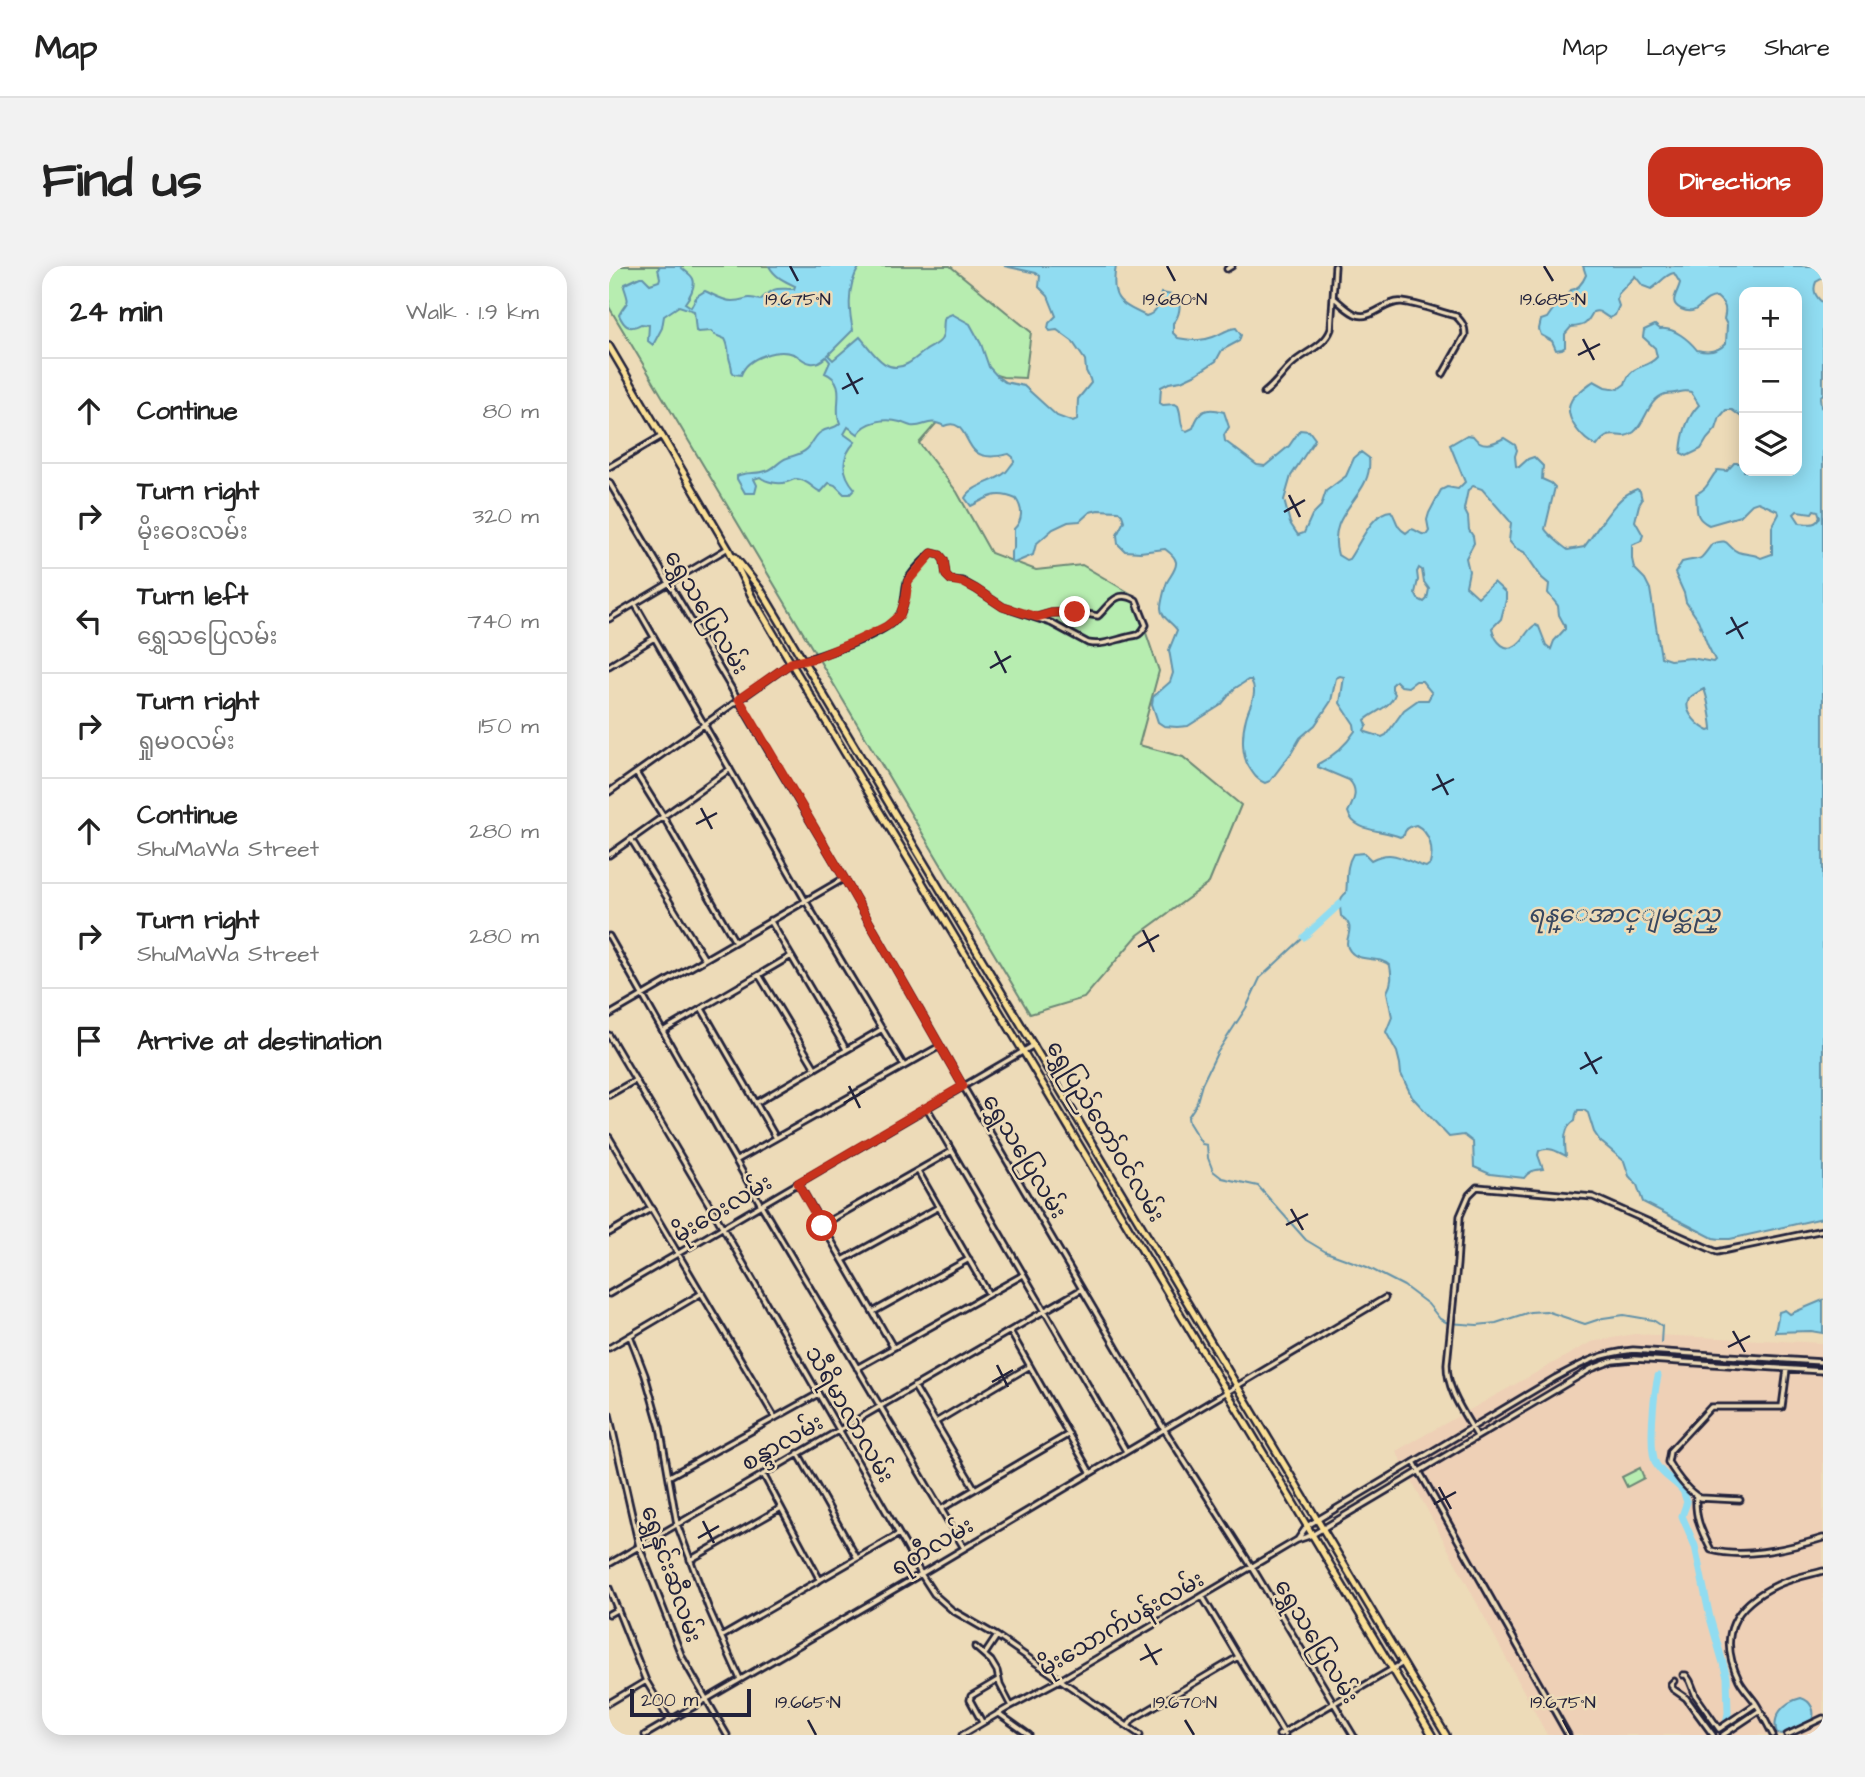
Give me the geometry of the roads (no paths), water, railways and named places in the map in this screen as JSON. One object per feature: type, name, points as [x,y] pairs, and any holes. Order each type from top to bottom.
[{"type":"main road","name":"ရွှေပြည်တော်ဝင်လမ်း","points":[[609,346],[729,549],[752,597],[791,663],[1432,1735]]},
{"type":"main road","name":"ရွှေပြည်တော်ဝင်လမ်း","points":[[729,549],[761,590],[1446,1735]]},
{"type":"street","points":[[1227,269],[1233,266]]},
{"type":"street","points":[[1264,393],[1294,362],[1328,336],[1331,329],[1335,266]]},
{"type":"street","points":[[1333,297],[1361,316],[1399,301],[1456,316],[1462,322],[1465,335],[1443,374]]},
{"type":"street","points":[[609,467],[663,436]]},
{"type":"street","name":"ရွှေသပြေလမ်း","points":[[609,482],[844,878],[1164,1429],[1252,1567],[1353,1735]]},
{"type":"street","points":[[609,619],[729,549]]},
{"type":"street","points":[[609,792],[791,663],[815,658],[887,626],[900,615],[908,581],[932,553],[940,555],[944,560],[946,575],[951,580],[969,585],[1003,607],[1037,617],[1088,643],[1094,645],[1140,634],[1146,625],[1136,600],[1128,596],[1119,596],[1106,604],[1098,616],[1075,612],[1051,613],[1037,617]]},
{"type":"street","points":[[635,604],[904,1066]]},
{"type":"street","points":[[609,666],[654,638]]},
{"type":"street","points":[[609,855],[730,769]]},
{"type":"street","points":[[636,773],[734,941]]},
{"type":"street","points":[[869,794],[879,788]]},
{"type":"street","points":[[631,839],[704,958]]},
{"type":"street","points":[[609,1014],[844,878]]},
{"type":"street","points":[[932,898],[942,892]]},
{"type":"street","points":[[770,920],[846,1049]]},
{"type":"street","points":[[609,936],[761,1205],[964,1548]]},
{"type":"street","points":[[663,1031],[790,956]]},
{"type":"street","points":[[759,975],[815,1068]]},
{"type":"street","points":[[702,1009],[776,1138]]},
{"type":"street","points":[[756,1103],[882,1029]]},
{"type":"street","name":"သီရိမာလာလမ်း","points":[[609,1035],[934,1594],[952,1610],[997,1636],[1140,1735]]},
{"type":"street","name":"မိုးဝေးလမ်း","points":[[609,1294],[1034,1045]]},
{"type":"street","points":[[737,1160],[940,1046]]},
{"type":"street","points":[[609,1096],[635,1080]]},
{"type":"street","points":[[927,1108],[1126,1451]]},
{"type":"street","points":[[609,1138],[775,1416]]},
{"type":"street","points":[[822,1226],[952,1151]]},
{"type":"street","points":[[918,1171],[989,1294]]},
{"type":"street","points":[[798,1183],[893,1348]]},
{"type":"street","points":[[1477,1436],[1450,1389],[1447,1377],[1460,1216],[1469,1195],[1477,1187],[1593,1197],[1717,1252],[1823,1230]]},
{"type":"street","points":[[843,1261],[939,1206]]},
{"type":"street","points":[[609,1233],[652,1208]]},
{"type":"street","points":[[873,1312],[969,1259]]},
{"type":"street","points":[[857,1368],[1024,1275]]},
{"type":"street","name":"စန္ဒာလမ်း","points":[[609,1563],[1082,1289]]},
{"type":"street","points":[[609,1348],[702,1293]]},
{"type":"street","name":"ရတီလမ်း","points":[[645,1735],[1385,1298]]},
{"type":"street","points":[[1010,1331],[1091,1472]]},
{"type":"street","points":[[630,1336],[660,1427],[677,1524],[740,1679]]},
{"type":"street","points":[[1297,1540],[1307,1527],[1587,1360],[1608,1353],[1633,1350],[1823,1362]]},
{"type":"street","points":[[1297,1540],[1312,1535],[1591,1369],[1612,1362],[1634,1359],[1823,1371]]},
{"type":"street","points":[[936,1422],[1030,1366]]},
{"type":"street","points":[[1740,1500],[1696,1496],[1668,1462],[1670,1451],[1711,1407],[1782,1407],[1787,1369]]},
{"type":"street","points":[[914,1386],[975,1489]]},
{"type":"street","points":[[669,1476],[818,1394]]},
{"type":"street","name":"ရွှေနှင်းဆီလမ်း","points":[[609,1414],[639,1546],[682,1657],[727,1735]]},
{"type":"street","points":[[941,1509],[1069,1434]]},
{"type":"street","points":[[798,1453],[857,1558]]},
{"type":"street","points":[[1414,1462],[1568,1735]]},
{"type":"street","points":[[763,1474],[820,1580]]},
{"type":"street","points":[[1696,1496],[1695,1512],[1711,1550],[1723,1553],[1759,1552],[1801,1545],[1823,1538]]},
{"type":"street","points":[[690,1560],[781,1508]]},
{"type":"street","points":[[721,1637],[899,1534]]},
{"type":"street","name":"မိုးသောက်ပန်းလမ်း","points":[[962,1735],[1297,1540]]},
{"type":"street","points":[[1773,1735],[1740,1680],[1731,1656],[1731,1625],[1750,1601],[1777,1584],[1823,1571]]},
{"type":"street","points":[[609,1588],[646,1681],[670,1721]]},
{"type":"street","points":[[1202,1596],[1283,1734],[1403,1663]]},
{"type":"street","points":[[609,1614],[618,1609]]},
{"type":"street","points":[[985,1654],[997,1636]]},
{"type":"street","points":[[975,1647],[985,1654],[996,1671],[1011,1706]]},
{"type":"street","points":[[1128,1726],[1133,1719],[1238,1657]]},
{"type":"street","points":[[1683,1675],[1691,1681],[1696,1696],[1719,1729],[1756,1704]]},
{"type":"street","points":[[983,1723],[970,1700],[971,1696],[998,1680]]},
{"type":"street","points":[[609,1703],[646,1681]]},
{"type":"street","points":[[1674,1681],[1671,1684],[1673,1689],[1686,1698],[1713,1735]]},
{"type":"street","points":[[1723,1735],[1759,1710]]},
{"type":"street","points":[[998,1713],[1029,1735]]},
{"type":"street","points":[[1787,1735],[1823,1718]]},
{"type":"water","name":"ရန္ေအာင္ျမင္ဆည္","points":[[660,266],[680,266],[691,276],[693,288],[685,303],[691,307],[697,296],[705,291],[732,301],[748,298],[760,300],[776,289],[794,289],[795,286],[777,276],[769,266],[860,266],[850,297],[853,330],[828,355],[833,360],[860,337],[886,364],[899,367],[907,364],[941,340],[945,317],[952,314],[970,324],[989,367],[998,377],[1005,382],[1024,386],[1057,416],[1073,422],[1077,420],[1078,399],[1091,383],[1085,360],[1072,341],[1057,330],[1050,331],[1048,328],[1056,316],[1048,296],[1039,287],[1040,276],[1004,266],[1116,266],[1114,285],[1118,298],[1146,316],[1153,313],[1157,307],[1161,293],[1178,296],[1179,310],[1173,323],[1173,333],[1178,338],[1204,340],[1236,328],[1241,335],[1239,341],[1222,350],[1216,361],[1196,374],[1161,387],[1160,403],[1178,406],[1184,430],[1193,428],[1204,411],[1224,412],[1229,427],[1224,435],[1225,441],[1257,465],[1265,466],[1289,446],[1300,430],[1309,431],[1315,439],[1291,476],[1284,500],[1290,523],[1298,535],[1304,533],[1312,515],[1321,506],[1326,491],[1346,476],[1354,458],[1361,452],[1369,458],[1369,472],[1338,526],[1338,555],[1349,559],[1372,522],[1384,512],[1391,511],[1402,531],[1406,533],[1411,529],[1427,534],[1429,513],[1441,490],[1447,487],[1458,489],[1465,482],[1450,445],[1467,435],[1484,443],[1504,438],[1515,445],[1516,466],[1519,467],[1534,457],[1543,466],[1542,479],[1555,487],[1545,529],[1568,550],[1584,547],[1621,499],[1637,489],[1640,491],[1642,500],[1635,521],[1643,535],[1641,541],[1632,545],[1632,559],[1634,568],[1650,589],[1661,657],[1670,660],[1691,658],[1713,662],[1715,660],[1698,620],[1686,602],[1675,573],[1682,562],[1700,558],[1712,544],[1718,542],[1725,542],[1738,552],[1761,558],[1772,554],[1772,527],[1778,511],[1758,502],[1752,504],[1740,516],[1709,525],[1698,516],[1696,494],[1704,489],[1718,470],[1727,471],[1734,463],[1739,463],[1739,476],[1802,476],[1802,287],[1739,287],[1739,415],[1732,410],[1726,410],[1701,449],[1687,456],[1681,453],[1684,433],[1691,415],[1699,405],[1691,392],[1659,397],[1634,432],[1624,436],[1611,435],[1597,446],[1575,427],[1569,406],[1573,398],[1594,381],[1605,387],[1618,389],[1625,384],[1631,373],[1653,361],[1657,357],[1655,348],[1643,337],[1644,330],[1655,325],[1681,335],[1697,350],[1713,351],[1723,346],[1726,343],[1727,325],[1724,319],[1725,306],[1717,297],[1707,300],[1692,311],[1687,311],[1675,304],[1680,283],[1674,273],[1651,289],[1643,286],[1635,276],[1618,294],[1619,306],[1615,315],[1610,318],[1600,312],[1593,312],[1585,324],[1571,327],[1565,334],[1565,347],[1556,350],[1552,341],[1541,335],[1541,320],[1547,318],[1571,290],[1580,285],[1586,275],[1583,266],[1823,266],[1823,278],[1816,282],[1814,288],[1823,303],[1823,394],[1820,397],[1821,407],[1823,406],[1823,1218],[1730,1239],[1713,1238],[1643,1202],[1624,1161],[1600,1141],[1588,1113],[1584,1110],[1578,1110],[1575,1121],[1566,1132],[1566,1156],[1549,1149],[1539,1151],[1543,1169],[1532,1171],[1524,1178],[1490,1174],[1474,1167],[1473,1142],[1464,1135],[1449,1137],[1412,1097],[1401,1074],[1397,1052],[1386,1032],[1392,1017],[1387,992],[1391,979],[1390,966],[1381,961],[1354,955],[1348,947],[1350,930],[1341,916],[1340,903],[1346,893],[1348,868],[1353,854],[1364,853],[1371,860],[1393,855],[1426,867],[1430,864],[1431,853],[1428,837],[1416,825],[1408,828],[1400,837],[1356,824],[1348,812],[1354,796],[1352,784],[1349,780],[1318,767],[1318,764],[1343,746],[1355,731],[1354,724],[1340,703],[1344,677],[1336,678],[1331,701],[1315,725],[1300,738],[1270,781],[1265,783],[1251,770],[1243,750],[1245,724],[1254,695],[1251,680],[1234,689],[1221,705],[1188,726],[1164,726],[1158,722],[1152,704],[1153,697],[1170,682],[1173,673],[1169,650],[1177,630],[1161,611],[1166,584],[1176,562],[1172,554],[1165,549],[1125,551],[1118,544],[1117,535],[1124,521],[1122,515],[1118,511],[1098,510],[1090,512],[1080,521],[1068,522],[1053,529],[1036,544],[1033,555],[1014,563],[1011,561],[1011,552],[1014,548],[1014,529],[1021,514],[1016,499],[997,495],[971,506],[965,498],[973,490],[1006,472],[1014,462],[1013,457],[1009,454],[984,456],[976,452],[956,425],[944,426],[934,422],[911,426],[895,421],[883,421],[871,423],[858,434],[848,427],[844,434],[855,442],[845,459],[847,477],[855,489],[850,494],[844,494],[829,483],[821,492],[801,480],[777,483],[760,477],[754,479],[757,485],[755,493],[745,493],[737,476],[769,470],[785,459],[805,451],[824,430],[840,423],[838,389],[832,377],[825,373],[830,362],[826,357],[813,363],[789,353],[773,353],[750,363],[741,375],[734,374],[725,339],[711,331],[696,331],[694,311],[679,306],[664,316],[662,328],[653,345],[648,341],[649,325],[627,326],[619,315],[628,300],[625,284],[640,277],[650,284],[660,278]],"holes":[[[1473,486],[1482,489],[1509,520],[1509,541],[1524,552],[1549,584],[1548,593],[1558,606],[1565,626],[1551,649],[1546,645],[1539,627],[1535,625],[1515,646],[1510,648],[1502,645],[1492,628],[1501,619],[1506,593],[1494,582],[1478,597],[1466,586],[1469,571],[1466,558],[1474,543],[1464,509],[1468,490]],[[1814,510],[1818,511],[1820,517],[1814,523],[1800,523],[1794,514],[1797,511],[1812,513]],[[1419,568],[1429,589],[1424,602],[1418,599],[1415,593]],[[1396,681],[1401,686],[1408,687],[1416,681],[1422,681],[1432,693],[1428,700],[1418,700],[1404,710],[1386,735],[1382,737],[1366,732],[1365,720],[1393,699],[1395,694],[1392,685]],[[1704,689],[1712,730],[1709,731],[1697,723],[1687,704],[1689,699]]]},
{"type":"water","points":[[1823,1300],[1823,1333],[1775,1332],[1779,1312],[1785,1310],[1790,1314]]},
{"type":"water","points":[[1801,1698],[1812,1707],[1812,1720],[1782,1734],[1777,1733],[1776,1721],[1780,1711],[1784,1706]]},
{"type":"waterway","points":[[1304,937],[1340,904]]},
{"type":"waterway","points":[[1304,937],[1260,978],[1246,1008],[1217,1053],[1202,1084],[1196,1105],[1188,1117],[1202,1144],[1207,1145],[1213,1171],[1222,1178],[1258,1186],[1306,1240],[1326,1252],[1367,1267],[1404,1286],[1448,1323],[1496,1323],[1530,1312],[1546,1311],[1585,1324],[1624,1315],[1653,1320],[1662,1326],[1661,1343]]},
{"type":"waterway","points":[[1658,1376],[1653,1421],[1654,1457],[1659,1468],[1683,1491],[1687,1502],[1682,1516],[1695,1546],[1710,1618],[1727,1677],[1728,1713],[1724,1735]]}]
